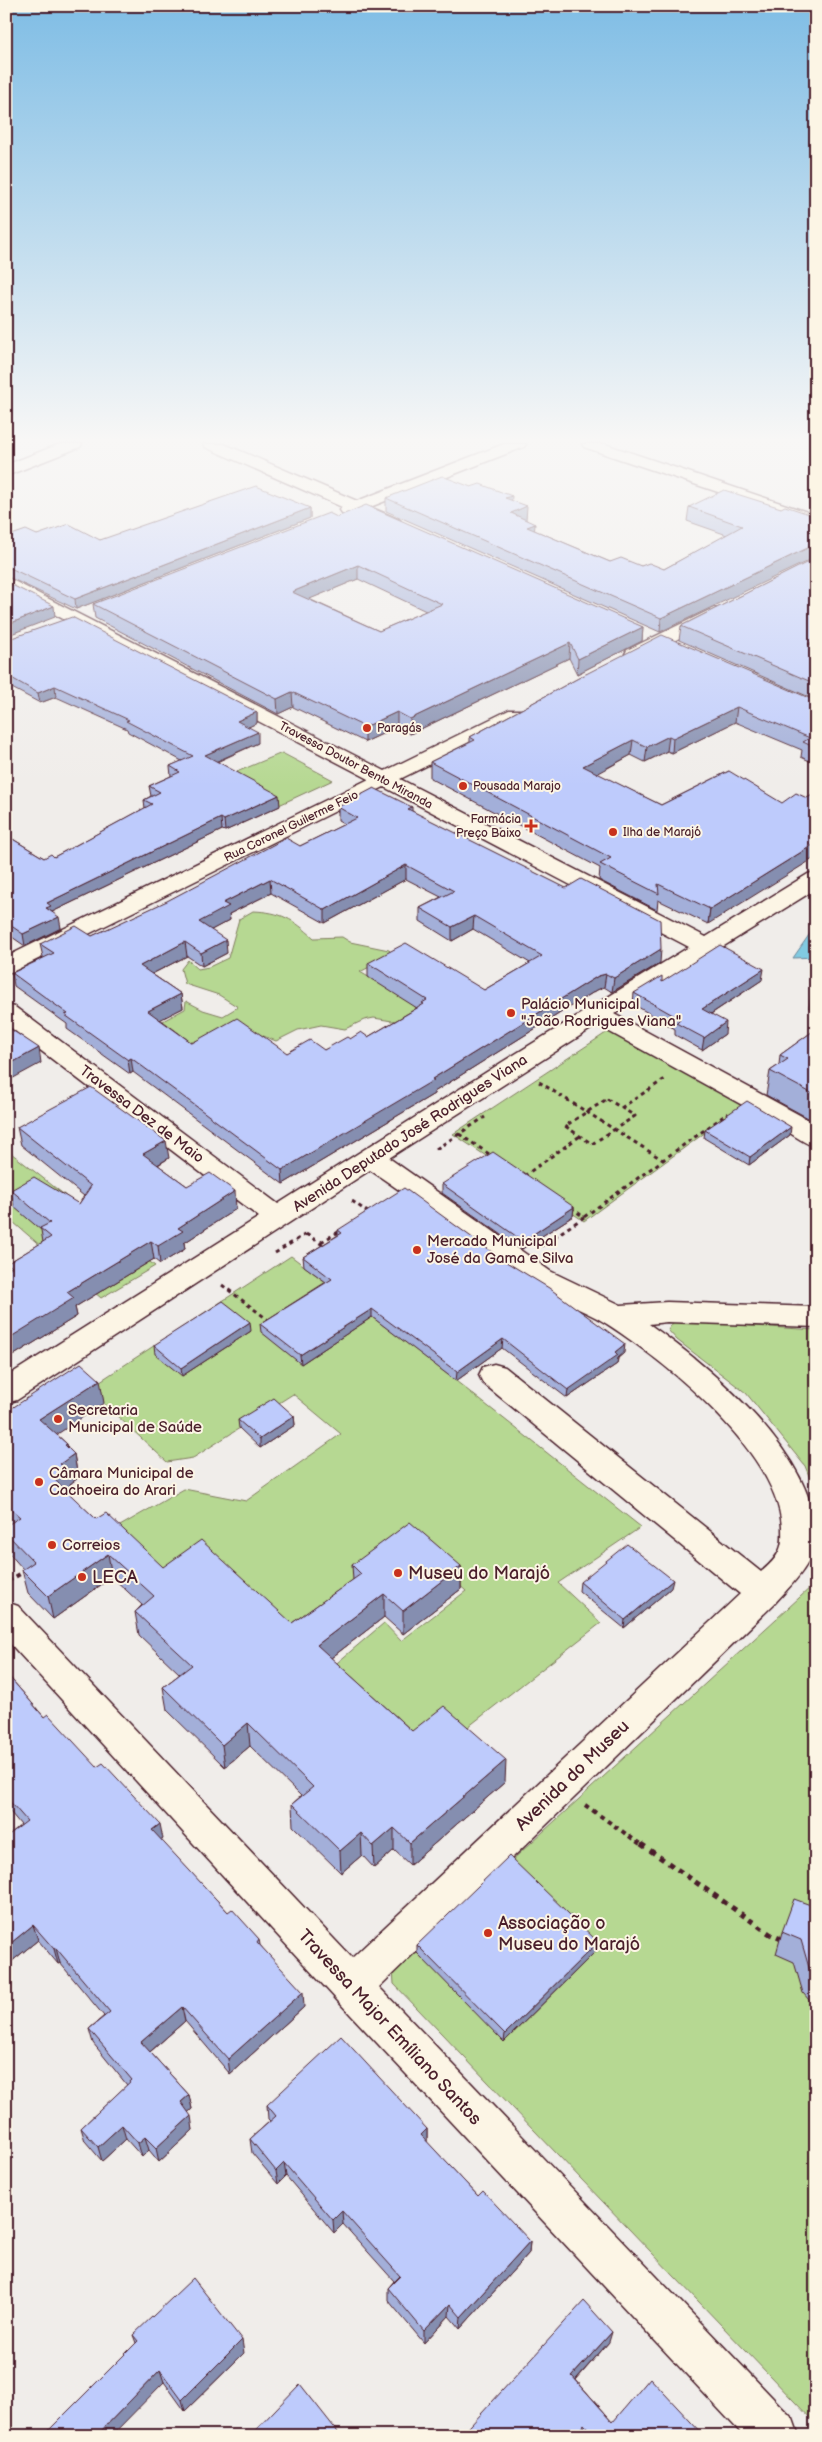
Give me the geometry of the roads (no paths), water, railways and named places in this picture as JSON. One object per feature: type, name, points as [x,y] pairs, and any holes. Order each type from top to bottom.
[{"type":"street","name":"Travessa Doutor Bento Miranda","points":[[6,582],[66,621],[321,745],[707,947]]},
{"type":"street","points":[[616,663],[730,606]]},
{"type":"street","points":[[66,621],[95,609]]},
{"type":"street","points":[[639,631],[680,649]]},
{"type":"street","name":"Rua Coronel Guilerme Feio","points":[[6,966],[536,704]]},
{"type":"street","name":"Avenida Deputado José Rodrigues Viana","points":[[6,1392],[596,1014],[816,878]]},
{"type":"street","name":"Travessa Dez de Maio","points":[[6,1012],[257,1200],[277,1218]]},
{"type":"street","points":[[596,1014],[736,1103],[799,1126],[816,1139]]},
{"type":"street","points":[[371,1158],[413,1185],[541,1278],[616,1316],[667,1312],[816,1317]]},
{"type":"street","name":"Avenida do Museu","points":[[351,1986],[763,1593],[791,1561],[799,1540],[797,1505],[781,1472],[740,1417],[678,1362],[616,1316]]},
{"type":"street","points":[[494,1375],[763,1593]]},
{"type":"street","name":"Travessa Major Emíliano Santos","points":[[7,1599],[351,1986],[776,2436]]},
{"type":"water","points":[[816,925],[816,957],[793,958]]},
{"type":"place","name":"Paragás","points":[[367,728]]},
{"type":"place","name":"Pousada Marajo","points":[[463,786]]},
{"type":"place","name":"Farmácia Preço Baixo","points":[[531,826]]},
{"type":"place","name":"Ilha de Marajó","points":[[613,832]]},
{"type":"place","name":"Palácio Municipal \"João Rodrigues Viana\"","points":[[511,1013]]},
{"type":"place","name":"Mercado Municipal José da Gama e Silva","points":[[417,1250]]},
{"type":"place","name":"Secretaria Municipal de Saúde","points":[[58,1419]]},
{"type":"place","name":"Câmara Municipal de Cachoeira do Arari","points":[[39,1482]]},
{"type":"place","name":"Correios","points":[[52,1545]]},
{"type":"place","name":"Museu do Marajó","points":[[398,1573]]},
{"type":"place","name":"LECA","points":[[82,1577]]},
{"type":"place","name":"Associação o Museu do Marajó","points":[[488,1933]]}]
